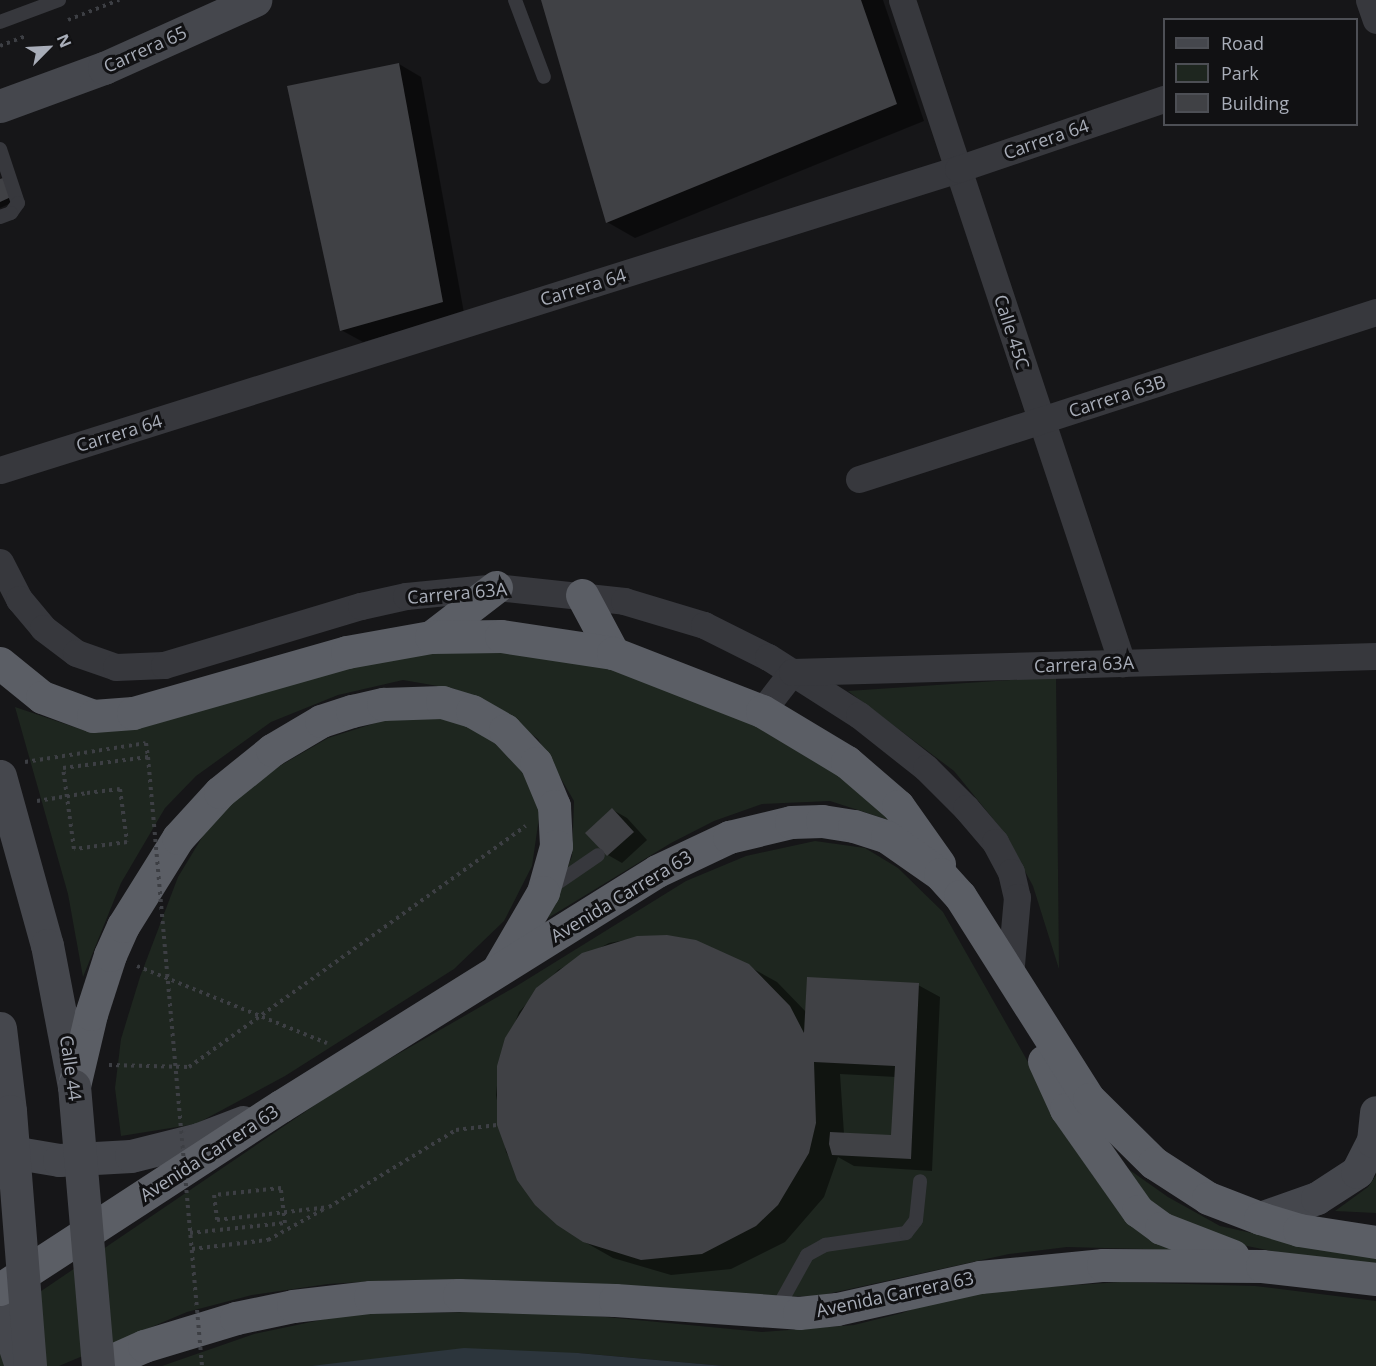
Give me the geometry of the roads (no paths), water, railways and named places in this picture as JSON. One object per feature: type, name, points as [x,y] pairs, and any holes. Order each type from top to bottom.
[{"type":"highway","points":[[431,638],[496,587]]},
{"type":"highway","points":[[582,595],[614,653]]},
{"type":"highway","points":[[0,663],[42,697],[93,716],[133,713],[347,652],[431,638],[501,636],[614,653],[666,670],[762,711],[876,783],[918,831],[960,896]]},
{"type":"highway","points":[[75,1086],[91,1014],[110,956],[142,893],[178,838],[220,792],[298,733],[332,718],[383,704],[442,702],[472,711],[505,730],[523,746],[548,785],[554,806],[556,846],[543,892],[495,973]]},
{"type":"highway","name":"Avenida Carrera 63","points":[[0,1289],[281,1106],[657,871],[702,847],[791,822],[854,825],[887,837],[917,854],[960,896],[1066,1068],[1108,1122],[1181,1183],[1260,1218],[1299,1230],[1376,1242]]},
{"type":"highway","points":[[1010,976],[1066,1109],[1138,1211],[1168,1232],[1262,1266]]},
{"type":"highway","name":"Avenida Carrera 63","points":[[99,1366],[144,1346],[236,1318],[293,1305],[370,1297],[459,1295],[615,1300],[775,1313],[837,1309],[980,1277],[1034,1269],[1103,1265],[1262,1266],[1376,1279]]},
{"type":"main road","name":"Carrera 65","points":[[0,106],[104,68],[255,0]]},
{"type":"main road","name":"Calle 44","points":[[12,770],[75,1086],[99,1366]]},
{"type":"main road","points":[[0,1029],[10,1111],[30,1366]]},
{"type":"main road","points":[[0,1150],[59,1160],[131,1156],[200,1139],[281,1106]]},
{"type":"main road","points":[[1260,1218],[1317,1198],[1357,1172],[1373,1141],[1376,1112]]},
{"type":"main road","points":[[0,1302],[21,1366]]},
{"type":"street","name":"Calle 45C","points":[[902,0],[1122,663]]},
{"type":"street","points":[[1370,0],[1376,20]]},
{"type":"street","points":[[1358,33],[1376,27]]},
{"type":"street","name":"Carrera 64","points":[[0,470],[958,169],[1163,99]]},
{"type":"street","name":"Carrera 63B","points":[[859,479],[1376,312]]},
{"type":"street","name":"Carrera 63A","points":[[0,562],[19,600],[43,628],[76,653],[116,667],[164,665],[361,606],[406,596],[496,587],[624,601],[704,624],[792,672],[899,745],[950,792],[994,842],[1011,872],[1017,897],[1010,976]]},
{"type":"street","name":"Carrera 63A","points":[[792,672],[1376,656]]},
{"type":"street","points":[[762,711],[792,672]]},
{"type":"lane","points":[[0,22],[59,0]]},
{"type":"lane","points":[[515,0],[544,77]]},
{"type":"lane","points":[[0,149],[4,170],[18,203],[11,213],[0,217]]},
{"type":"lane","points":[[543,892],[598,855]]},
{"type":"lane","points":[[775,1313],[807,1255],[825,1245],[906,1233],[916,1221],[920,1181]]}]
